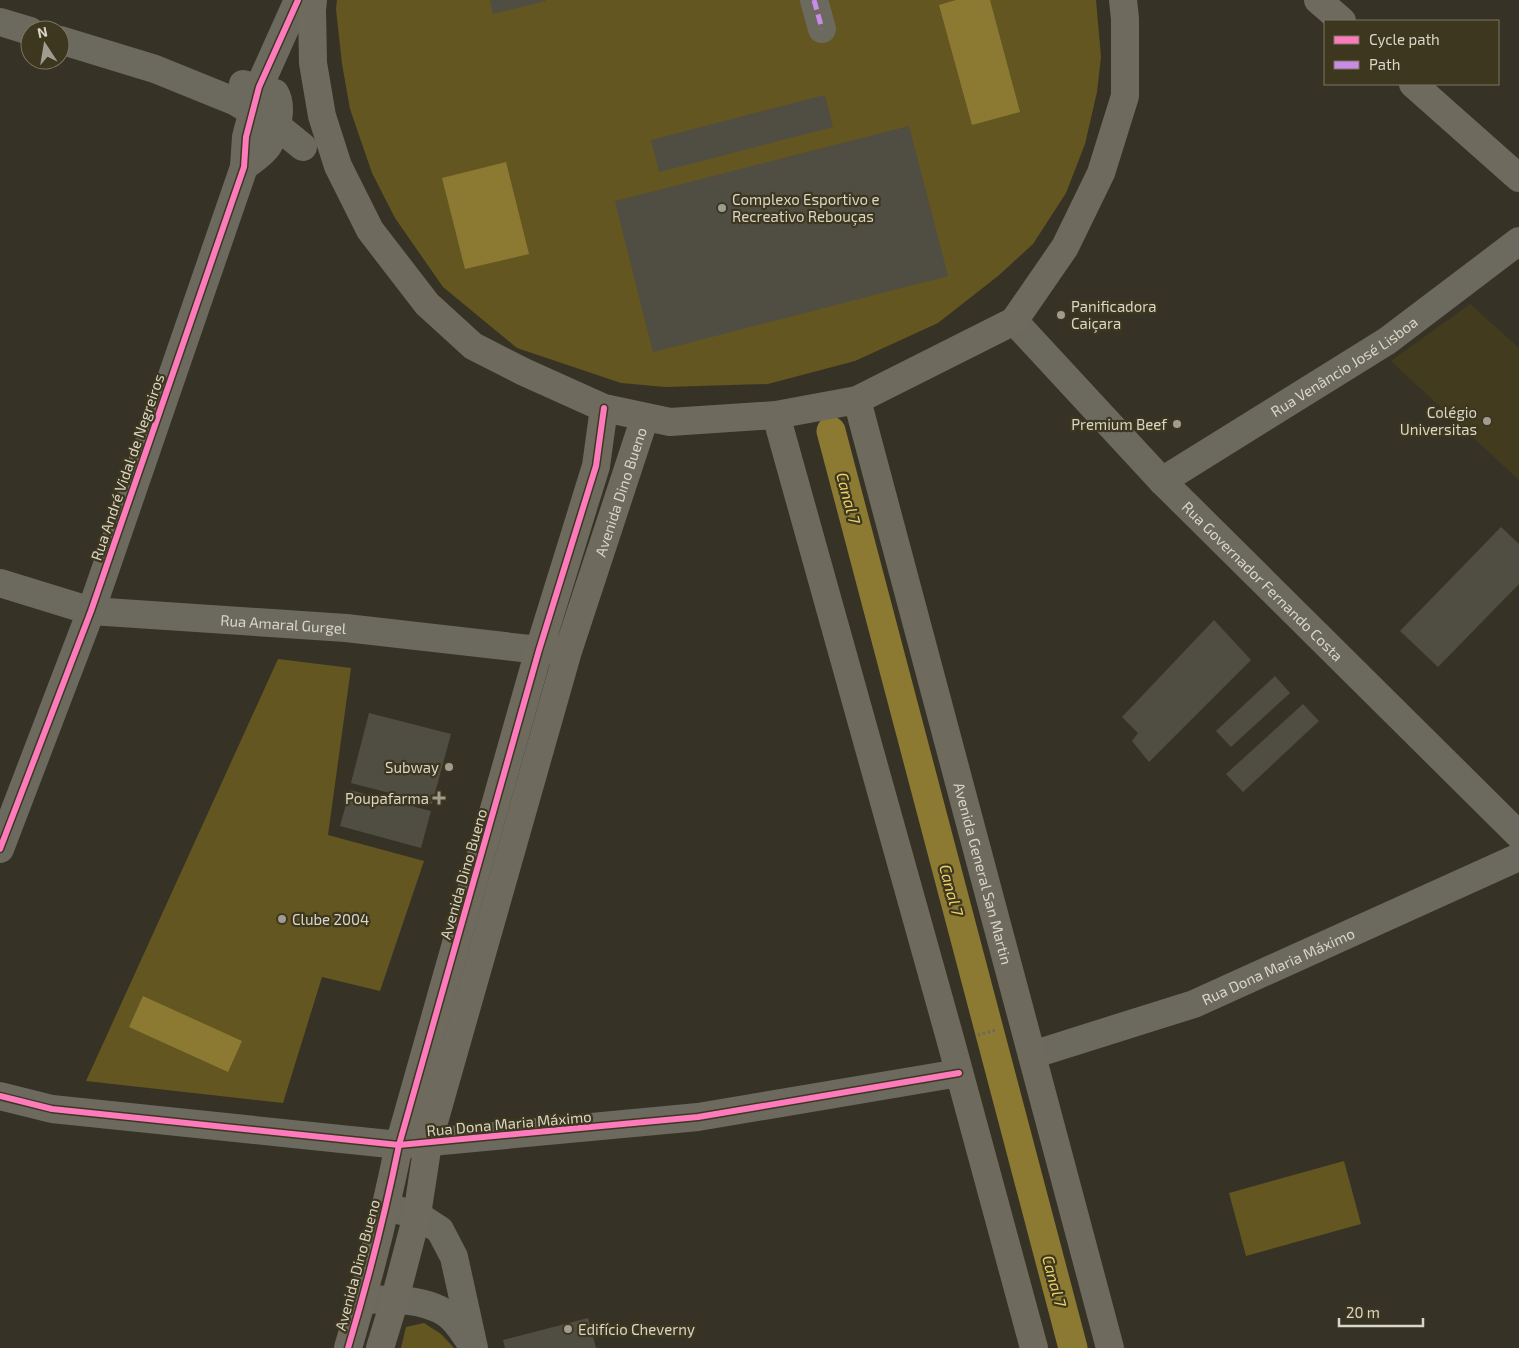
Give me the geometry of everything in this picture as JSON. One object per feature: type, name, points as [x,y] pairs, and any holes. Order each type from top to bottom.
[{"type":"main road","points":[[312,0],[313,63],[322,116],[338,166],[370,230],[427,304],[473,346],[524,372],[604,408],[670,422],[776,415],[856,400],[1014,320],[1065,247],[1101,174],[1125,96],[1123,0]]},
{"type":"main road","points":[[1318,0],[1341,20]]},
{"type":"main road","points":[[1413,85],[1519,178]]},
{"type":"main road","name":"Avenida General San Martin","points":[[856,400],[1110,1348]]},
{"type":"main road","name":"Avenida Dino Bueno","points":[[348,1348],[386,1207],[399,1145],[539,650],[596,466],[604,408]]},
{"type":"main road","points":[[776,415],[951,1042],[1034,1348]]},
{"type":"main road","name":"Avenida Dino Bueno","points":[[380,1348],[395,1299],[416,1215],[428,1143],[568,651],[645,417]]},
{"type":"street","name":"Rua André Vidal de Negreiros","points":[[0,849],[91,611],[244,167],[246,137],[256,99],[298,0]]},
{"type":"street","points":[[814,0],[822,29]]},
{"type":"street","points":[[0,22],[20,28]]},
{"type":"street","points":[[70,43],[155,68],[234,101],[256,99],[275,93],[279,107],[272,137],[244,167]]},
{"type":"street","points":[[272,137],[280,145],[303,147],[338,166]]},
{"type":"street","name":"Rua Venâncio José Lisboa","points":[[1162,482],[1387,341],[1519,241]]},
{"type":"street","name":"Rua Governador Fernando Costa","points":[[1014,320],[1162,482],[1519,834]]},
{"type":"street","name":"Rua Amaral Gurgel","points":[[0,583],[91,611],[346,628],[539,650],[568,651]]},
{"type":"street","name":"Rua Dona Maria Máximo","points":[[1032,1055],[1194,1004],[1519,857]]},
{"type":"street","name":"Rua Dona Maria Máximo","points":[[0,1096],[52,1109],[399,1145],[698,1118],[959,1073]]},
{"type":"street","points":[[386,1207],[416,1215],[440,1230],[454,1258],[474,1348]]},
{"type":"street","points":[[362,1300],[395,1299],[432,1306],[448,1315],[462,1329],[474,1348]]},
{"type":"path","points":[[951,1042],[1022,1022]]},
{"type":"shaded area","name":"Complexo Esportivo e Recreativo Rebouças","points":[[337,0],[1096,0],[1101,57],[1097,92],[1085,144],[1066,193],[1033,244],[998,276],[938,323],[855,361],[768,384],[665,387],[621,383],[517,348],[443,287],[395,218],[372,173],[350,109],[342,64],[336,9]]},
{"type":"shaded area","points":[[956,0],[990,0],[1020,112],[972,125],[939,5]]},
{"type":"shaded area","points":[[506,162],[529,254],[465,269],[442,178]]},
{"type":"shaded area","name":"Colégio Universitas","points":[[1470,304],[1519,348],[1519,480],[1391,361]]},
{"type":"shaded area","name":"Clube 2004","points":[[278,659],[351,668],[328,835],[424,861],[380,991],[322,977],[283,1103],[86,1081]]},
{"type":"shaded area","points":[[143,996],[242,1041],[228,1072],[129,1027]]},
{"type":"shaded area","points":[[1344,1161],[1361,1224],[1246,1256],[1229,1193]]},
{"type":"shaded area","points":[[424,1323],[441,1334],[454,1348],[401,1348],[406,1327]]},
{"type":"building","points":[[490,0],[546,0],[546,1],[493,14]]},
{"type":"building","points":[[825,95],[833,127],[659,172],[651,140]]},
{"type":"building","points":[[909,126],[948,276],[653,352],[615,201]]},
{"type":"building","points":[[1501,527],[1519,544],[1519,584],[1438,667],[1400,631]]},
{"type":"building","points":[[1214,620],[1251,660],[1149,762],[1132,741],[1138,733],[1122,717]]},
{"type":"building","points":[[1275,676],[1290,693],[1231,747],[1216,731]]},
{"type":"building","points":[[1303,704],[1319,721],[1243,792],[1226,774]]},
{"type":"building","points":[[369,713],[451,734],[432,804],[351,783]]},
{"type":"building","points":[[350,790],[431,811],[421,848],[340,826]]},
{"type":"building","name":"Edifício Cheverny","points":[[588,1318],[596,1348],[505,1348],[503,1340]]},
{"type":"waterway","name":"Canal 7","points":[[831,431],[1073,1348]]},
{"type":"marked path","points":[[814,0],[822,29]]},
{"type":"cycle path","points":[[0,849],[91,611],[244,167],[246,137],[259,87],[298,0]]},
{"type":"cycle path","points":[[348,1348],[376,1247],[399,1145],[539,650],[596,466],[604,408]]},
{"type":"cycle path","points":[[0,1096],[52,1109],[399,1145],[698,1117],[959,1073]]},
{"type":"place","name":"Complexo Esportivo e Recreativo Rebouças","points":[[722,208]]},
{"type":"place","name":"Panificadora Caiçara","points":[[1061,315]]},
{"type":"place","name":"Colégio Universitas","points":[[1487,421]]},
{"type":"place","name":"Premium Beef","points":[[1177,424]]},
{"type":"place","name":"Subway","points":[[449,767]]},
{"type":"place","name":"Poupafarma","points":[[439,798]]},
{"type":"place","name":"Clube 2004","points":[[282,919]]},
{"type":"place","name":"Edifício Cheverny","points":[[568,1329]]}]
